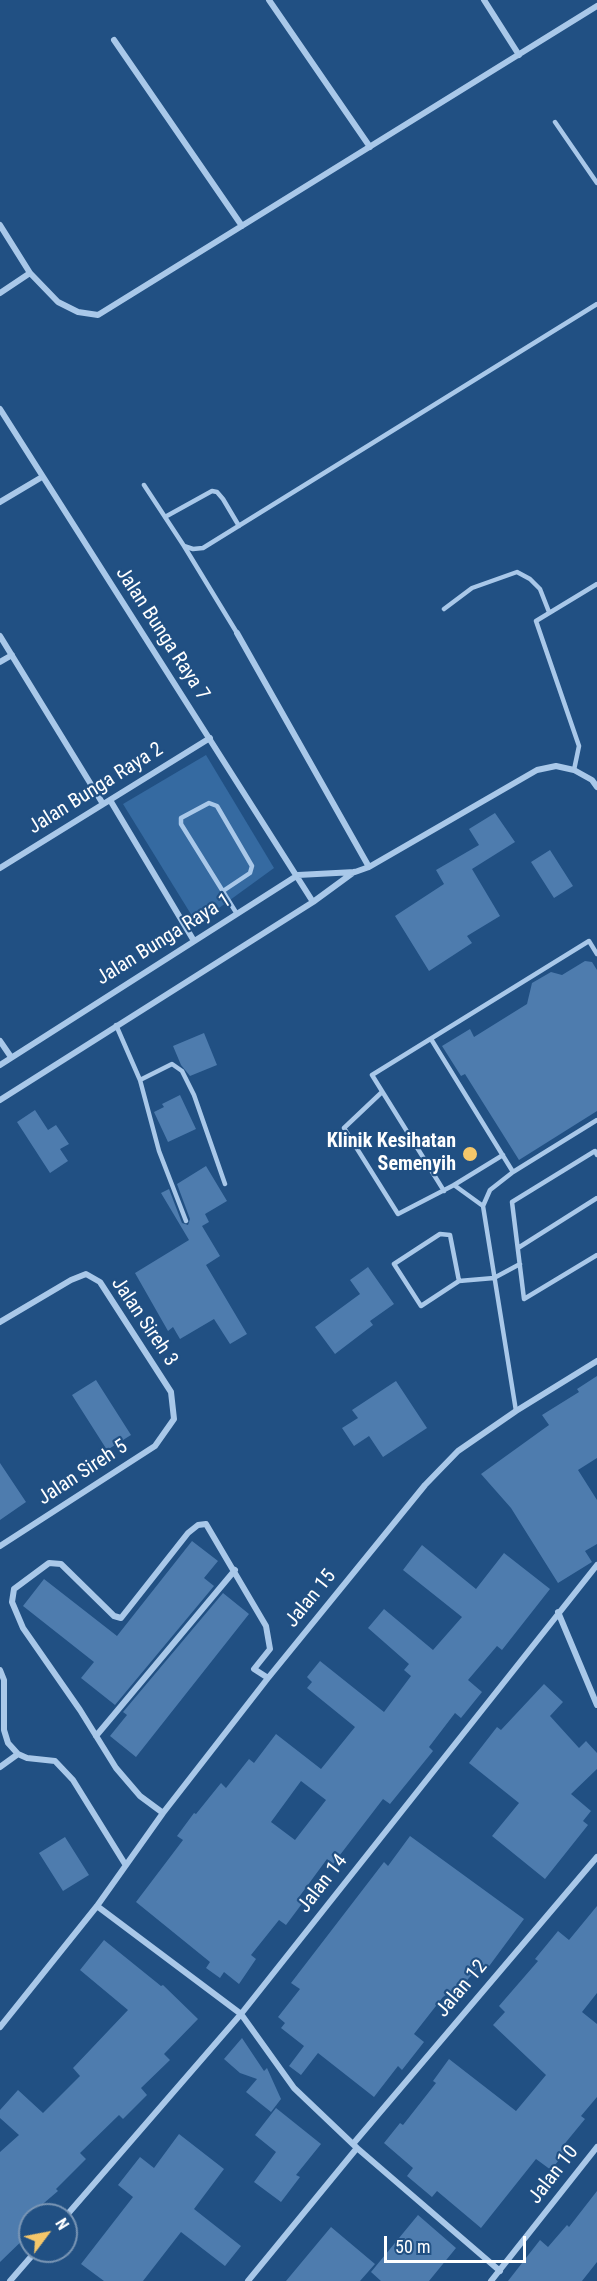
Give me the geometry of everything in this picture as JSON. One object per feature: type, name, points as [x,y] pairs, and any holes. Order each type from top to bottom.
[{"type":"street","points":[[269,0],[370,147]]},
{"type":"street","points":[[484,0],[519,55]]},
{"type":"street","points":[[0,225],[30,273],[58,302],[78,312],[98,315],[597,6]]},
{"type":"street","points":[[114,40],[242,226]]},
{"type":"street","points":[[0,293],[30,273]]},
{"type":"street","name":"Jalan Bunga Raya 7","points":[[0,409],[298,875],[313,902]]},
{"type":"street","points":[[0,502],[42,477]]},
{"type":"street","points":[[237,633],[369,867]]},
{"type":"street","points":[[0,636],[194,941]]},
{"type":"street","points":[[0,662],[12,655]]},
{"type":"street","name":"Jalan Bunga Raya 2","points":[[0,868],[210,738]]},
{"type":"street","points":[[0,1100],[313,902],[355,872],[369,867],[537,770],[556,766],[574,771],[592,780],[597,787]]},
{"type":"street","name":"Jalan Bunga Raya 1","points":[[0,1065],[298,875],[355,872]]},
{"type":"street","points":[[0,1041],[11,1058]]},
{"type":"street","name":"Jalan Sireh 3","points":[[0,1323],[71,1280],[86,1274],[100,1282],[171,1392],[174,1419]]},
{"type":"street","name":"Jalan 15","points":[[0,2027],[97,1906],[163,1813],[268,1678],[424,1485],[458,1451],[516,1411],[597,1361]]},
{"type":"street","name":"Jalan Sireh 5","points":[[0,1546],[155,1446],[174,1419]]},
{"type":"street","points":[[163,1813],[140,1796],[116,1768],[23,1628],[12,1602],[14,1589],[49,1563],[61,1564],[114,1616],[121,1618],[188,1533],[198,1525],[206,1524],[266,1626],[270,1649],[254,1669],[268,1678]]},
{"type":"street","name":"Jalan 14","points":[[77,2203],[241,2014],[597,1565]]},
{"type":"street","points":[[96,1736],[235,1570]]},
{"type":"street","points":[[558,1612],[597,1705]]},
{"type":"street","points":[[0,1670],[4,1680],[4,1730],[8,1743],[18,1754],[56,1761],[72,1780],[125,1864]]},
{"type":"street","points":[[0,1767],[18,1754]]},
{"type":"street","name":"Jalan 12","points":[[248,2281],[355,2146],[597,1857]]},
{"type":"street","points":[[97,1906],[241,2014],[294,2088],[355,2146],[500,2271]]},
{"type":"street","name":"Jalan 10","points":[[491,2281],[597,2146]]},
{"type":"street","points":[[10,2281],[26,2263]]},
{"type":"lane","points":[[555,122],[597,183]]},
{"type":"lane","points":[[184,546],[193,549],[203,548],[597,304]]},
{"type":"lane","points":[[144,485],[237,633]]},
{"type":"lane","points":[[165,517],[212,491],[217,492],[223,499],[239,525]]},
{"type":"lane","points":[[444,609],[472,588],[517,572],[530,579],[540,589],[549,612]]},
{"type":"lane","points":[[574,771],[579,746],[537,626],[538,618],[597,584]]},
{"type":"lane","points":[[223,891],[250,873],[252,866],[217,806],[209,803],[181,818],[181,824],[237,914]]},
{"type":"lane","points":[[444,1191],[372,1076],[589,941],[597,954]]},
{"type":"lane","points":[[116,1025],[140,1080],[159,1151],[186,1221]]},
{"type":"lane","points":[[431,1039],[513,1172]]},
{"type":"lane","points":[[140,1080],[172,1064],[182,1071],[194,1095],[225,1184]]},
{"type":"lane","points":[[382,1092],[344,1128],[398,1214],[444,1191],[503,1155]]},
{"type":"lane","points":[[516,1411],[483,1206],[490,1190],[513,1172],[597,1120]]},
{"type":"lane","points":[[597,1155],[595,1151],[512,1202],[524,1299],[597,1255]]},
{"type":"lane","points":[[454,1185],[483,1206]]},
{"type":"lane","points":[[518,1248],[597,1198]]},
{"type":"lane","points":[[459,1281],[450,1235],[440,1234],[394,1264],[421,1306],[459,1281],[495,1278],[520,1264]]},
{"type":"shaded area","points":[[206,755],[274,868],[197,924],[123,804]]},
{"type":"building","points":[[495,813],[515,842],[472,869],[500,916],[467,936],[472,943],[429,971],[395,916],[444,884],[436,870],[479,845],[469,829]]},
{"type":"building","points":[[550,850],[573,886],[554,898],[531,862]]},
{"type":"building","points":[[585,961],[592,962],[597,970],[597,1111],[519,1160],[465,1074],[461,1076],[442,1046],[470,1029],[474,1037],[527,1004],[532,983],[551,972],[562,975]]},
{"type":"building","points":[[204,1033],[217,1065],[190,1076],[181,1065],[173,1046]]},
{"type":"building","points":[[180,1095],[196,1129],[168,1142],[154,1112],[164,1107],[162,1104]]},
{"type":"building","points":[[35,1110],[48,1130],[56,1125],[69,1144],[60,1149],[68,1161],[50,1173],[17,1122]]},
{"type":"building","points":[[206,1166],[227,1201],[205,1214],[209,1222],[202,1226],[220,1256],[206,1265],[247,1334],[230,1344],[214,1319],[180,1339],[173,1327],[168,1331],[135,1273],[189,1240],[161,1193],[169,1189],[182,1223],[188,1225],[190,1219],[177,1184]]},
{"type":"building","points":[[368,1267],[394,1304],[370,1321],[373,1325],[335,1354],[315,1327],[360,1294],[350,1280]]},
{"type":"building","points":[[597,1376],[597,1458],[578,1470],[597,1500],[597,1544],[585,1551],[592,1562],[558,1583],[511,1508],[481,1474],[549,1425],[542,1415],[579,1392],[577,1389]]},
{"type":"building","points":[[96,1380],[131,1435],[107,1450],[72,1395]]},
{"type":"building","points":[[396,1381],[427,1428],[383,1457],[369,1436],[354,1446],[342,1428],[358,1418],[352,1410]]},
{"type":"building","points":[[0,1463],[26,1502],[0,1520]]},
{"type":"building","points":[[192,1541],[218,1561],[204,1578],[214,1586],[115,1705],[81,1678],[94,1662],[23,1606],[44,1579],[117,1636]]},
{"type":"building","points":[[422,1545],[476,1589],[504,1553],[550,1589],[502,1650],[497,1646],[468,1680],[482,1692],[461,1718],[455,1713],[429,1747],[433,1751],[390,1804],[383,1799],[333,1864],[327,1859],[299,1897],[304,1901],[286,1925],[279,1920],[251,1955],[256,1959],[239,1984],[224,1972],[220,1978],[206,1968],[210,1962],[136,1902],[183,1840],[177,1836],[194,1813],[196,1814],[221,1783],[226,1788],[249,1759],[254,1763],[276,1734],[321,1769],[355,1727],[307,1688],[312,1682],[307,1677],[320,1661],[384,1712],[411,1676],[404,1670],[409,1664],[368,1628],[384,1609],[433,1650],[462,1617],[403,1570]],"holes":[[[301,1781],[326,1800],[295,1840],[271,1822]]]},
{"type":"building","points":[[223,1593],[249,1614],[136,1757],[110,1736],[127,1715],[123,1712]]},
{"type":"building","points":[[544,1684],[563,1702],[550,1716],[579,1748],[586,1741],[597,1753],[597,1769],[571,1794],[591,1811],[583,1821],[588,1825],[545,1879],[492,1836],[519,1803],[469,1763],[497,1727],[501,1730]]},
{"type":"building","points":[[410,1836],[524,1919],[484,1973],[478,1967],[454,1996],[449,1993],[443,1997],[414,2034],[424,2042],[402,2070],[398,2066],[374,2097],[318,2053],[301,2075],[289,2066],[304,2046],[281,2028],[285,2023],[278,2017],[300,1989],[291,1983],[384,1862],[388,1866]]},
{"type":"building","points":[[65,1837],[89,1875],[63,1891],[39,1853]]},
{"type":"building","points":[[597,1906],[597,1993],[582,2012],[597,2024],[597,2097],[581,2116],[585,2119],[562,2147],[566,2151],[551,2170],[536,2159],[481,2228],[437,2191],[432,2197],[407,2176],[413,2168],[384,2143],[400,2123],[403,2125],[436,2083],[433,2081],[449,2059],[516,2111],[546,2075],[493,2025],[505,2012],[499,2006],[538,1961],[535,1959],[558,1931],[569,1940]]},
{"type":"building","points":[[104,1940],[161,1986],[163,1985],[198,2019],[164,2054],[170,2060],[141,2088],[147,2095],[123,2119],[119,2115],[80,2153],[86,2159],[56,2189],[58,2191],[44,2203],[18,2203],[18,2245],[0,2262],[0,2152],[19,2135],[0,2118],[0,2110],[18,2090],[43,2113],[80,2076],[73,2068],[128,2010],[80,1970]]},
{"type":"building","points":[[242,2038],[264,2071],[267,2068],[281,2099],[271,2112],[246,2092],[257,2079],[240,2073],[224,2059]]},
{"type":"building","points":[[276,2108],[321,2144],[296,2175],[300,2177],[281,2202],[254,2182],[276,2152],[255,2135]]},
{"type":"building","points":[[179,2134],[224,2169],[194,2209],[241,2246],[225,2266],[181,2232],[143,2281],[104,2281],[81,2264],[133,2197],[118,2185],[140,2157],[154,2168]]},
{"type":"building","points":[[597,2191],[597,2262],[582,2281],[508,2281],[540,2240],[548,2247],[567,2225],[569,2227]]},
{"type":"building","points":[[418,2215],[456,2248],[429,2281],[381,2281],[371,2272]]},
{"type":"building","points":[[331,2227],[375,2264],[360,2281],[286,2281]]},
{"type":"place","name":"Klinik Kesihatan Semenyih","points":[[470,1154]]}]
